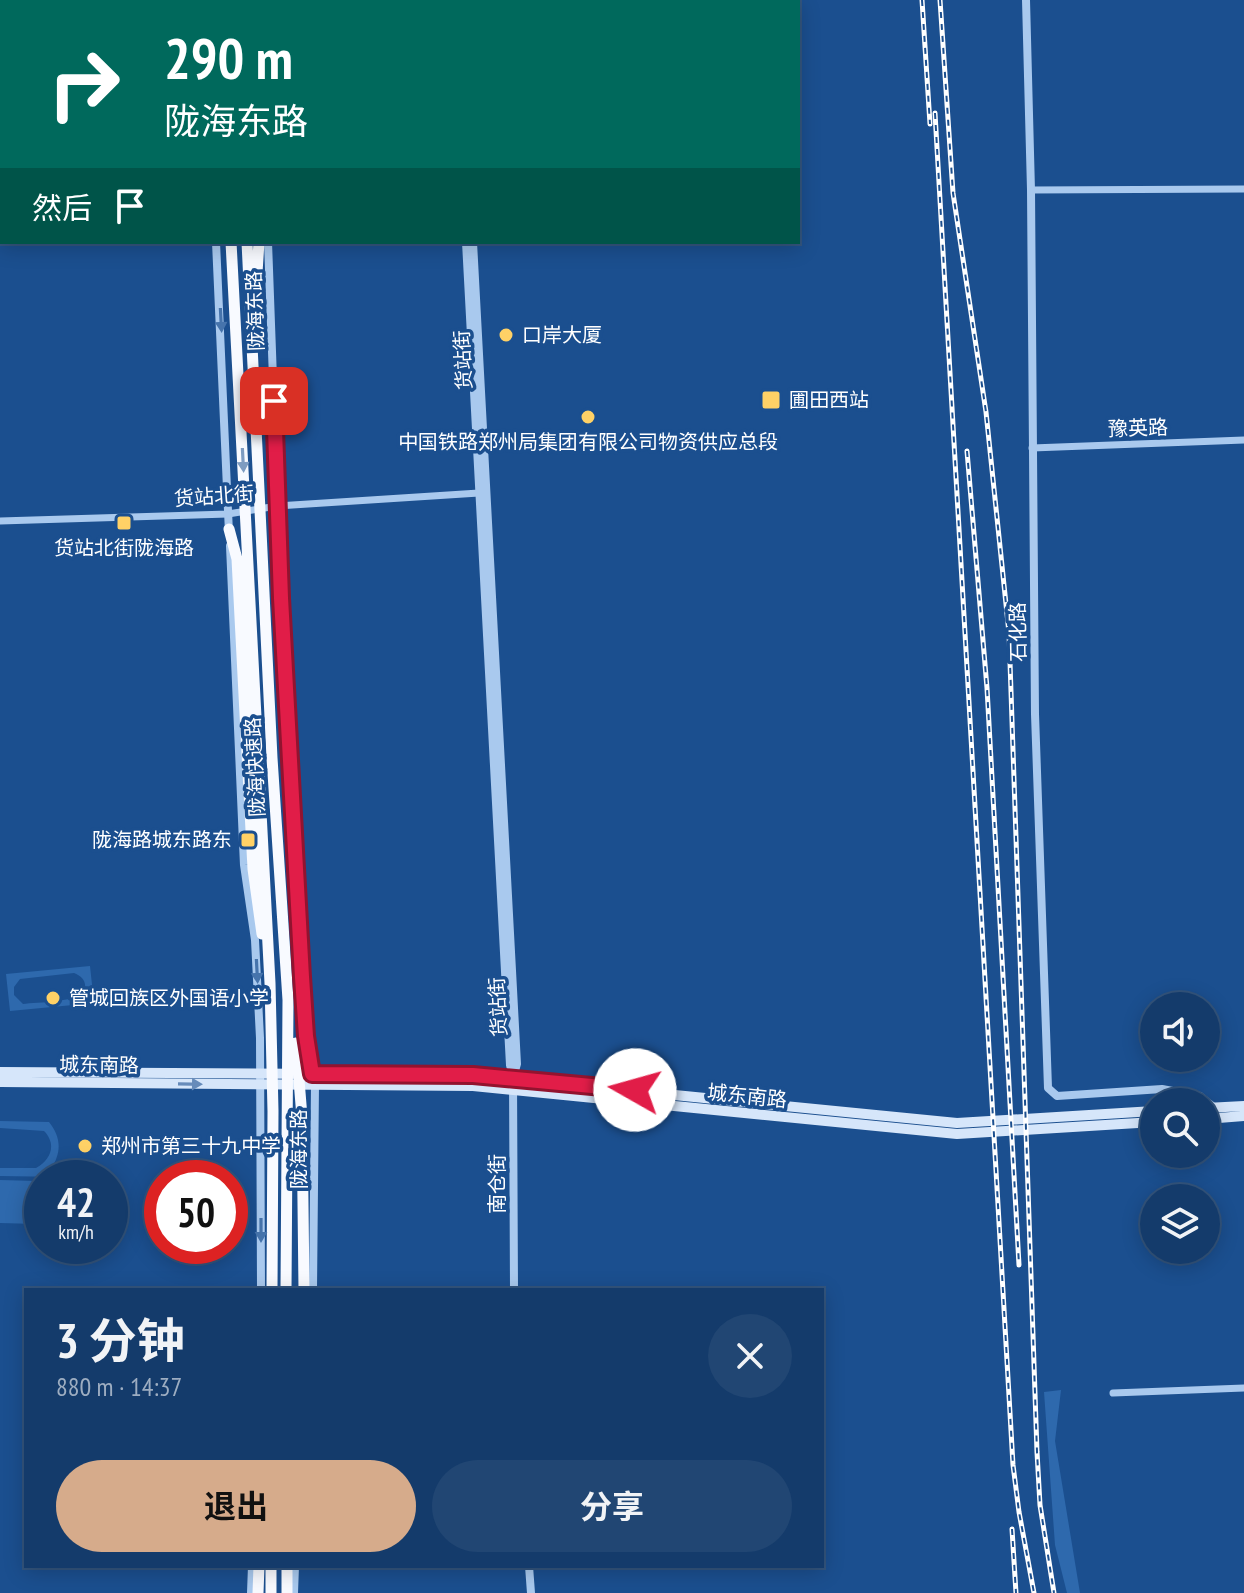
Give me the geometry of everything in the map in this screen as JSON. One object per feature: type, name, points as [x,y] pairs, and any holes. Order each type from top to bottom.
[{"type":"highway","name":"陇海快速路","points":[[231,244],[269,952],[273,1111],[272,1288]]},
{"type":"highway","name":"陇海快速路","points":[[247,244],[289,1062],[286,1288]]},
{"type":"highway","points":[[252,337],[259,244]]},
{"type":"highway","points":[[229,529],[237,559],[253,869],[260,928],[269,952]]},
{"type":"highway","points":[[283,941],[293,1001],[302,1117],[304,1288]]},
{"type":"highway","points":[[258,1593],[259,1568]]},
{"type":"highway","points":[[271,1568],[271,1593]]},
{"type":"highway","points":[[287,1568],[287,1593]]},
{"type":"main road","name":"城东南路","points":[[0,1072],[261,1079]]},
{"type":"main road","name":"城东南路","points":[[0,1082],[314,1079],[513,1083],[957,1123],[1140,1112]]},
{"type":"main road","name":"城东南路","points":[[513,1083],[957,1134],[1140,1123]]},
{"type":"main road","points":[[1220,1107],[1244,1106]]},
{"type":"main road","points":[[1220,1118],[1244,1116]]},
{"type":"street","name":"石化路","points":[[1026,0],[1031,190],[1035,714],[1048,1088],[1057,1096],[1140,1090]]},
{"type":"street","points":[[1031,190],[1244,189]]},
{"type":"street","name":"陇海东路","points":[[216,244],[244,865],[255,940],[261,1079],[261,1288]]},
{"type":"street","name":"陇海东路","points":[[268,244],[277,506],[302,977],[306,1036],[314,1079],[313,1288]]},
{"type":"street","name":"货站街","points":[[466,244],[513,1083]]},
{"type":"street","name":"货站街","points":[[473,244],[517,1064],[513,1083]]},
{"type":"street","name":"豫英路","points":[[1032,448],[1244,440]]},
{"type":"street","name":"货站北街","points":[[0,521],[228,514],[277,506],[479,493]]},
{"type":"street","name":"南仓街","points":[[513,1083],[514,1288]]},
{"type":"street","points":[[1113,1393],[1244,1388]]},
{"type":"street","points":[[251,1593],[252,1568]]},
{"type":"street","points":[[294,1593],[295,1568]]},
{"type":"street","points":[[529,1568],[531,1593]]},
{"type":"shaded area","points":[[90,966],[94,1003],[10,1011],[6,974]],"holes":[[[74,973],[85,985],[76,997],[23,1004],[14,995],[14,987],[20,979]]]},
{"type":"shaded area","points":[[0,1121],[49,1122],[59,1145],[56,1160],[45,1160],[51,1146],[44,1131],[0,1128]]},
{"type":"shaded area","points":[[0,1168],[24,1168],[24,1176],[0,1176]]},
{"type":"shaded area","points":[[0,1180],[24,1181],[24,1224],[0,1223]]},
{"type":"shaded area","points":[[1061,1390],[1055,1441],[1080,1593],[1067,1593],[1055,1545],[1044,1392]]},
{"type":"railway","points":[[922,0],[930,124]]},
{"type":"railway","points":[[940,0],[953,193],[986,412],[1009,633],[1037,1452],[1040,1505],[1054,1593]]},
{"type":"railway","points":[[935,113],[1013,1465],[1034,1593]]},
{"type":"railway","points":[[967,451],[987,688],[1019,1265]]},
{"type":"railway","points":[[1012,1529],[1016,1593]]},
{"type":"place","name":"口岸大厦","points":[[506,335]]},
{"type":"place","name":"圃田西站","points":[[771,400]]},
{"type":"place","name":"中国铁路郑州局集团有限公司物资供应总段","points":[[588,417]]},
{"type":"place","name":"货站北街陇海路","points":[[124,523]]},
{"type":"place","name":"陇海路城东路东","points":[[248,840]]},
{"type":"place","name":"管城回族区外国语小学","points":[[53,998]]},
{"type":"place","name":"郑州市第三十九中学","points":[[85,1146]]},
{"type":"route","points":[[274,401],[281,598],[302,977],[312,1074],[473,1075],[635,1090]]}]
